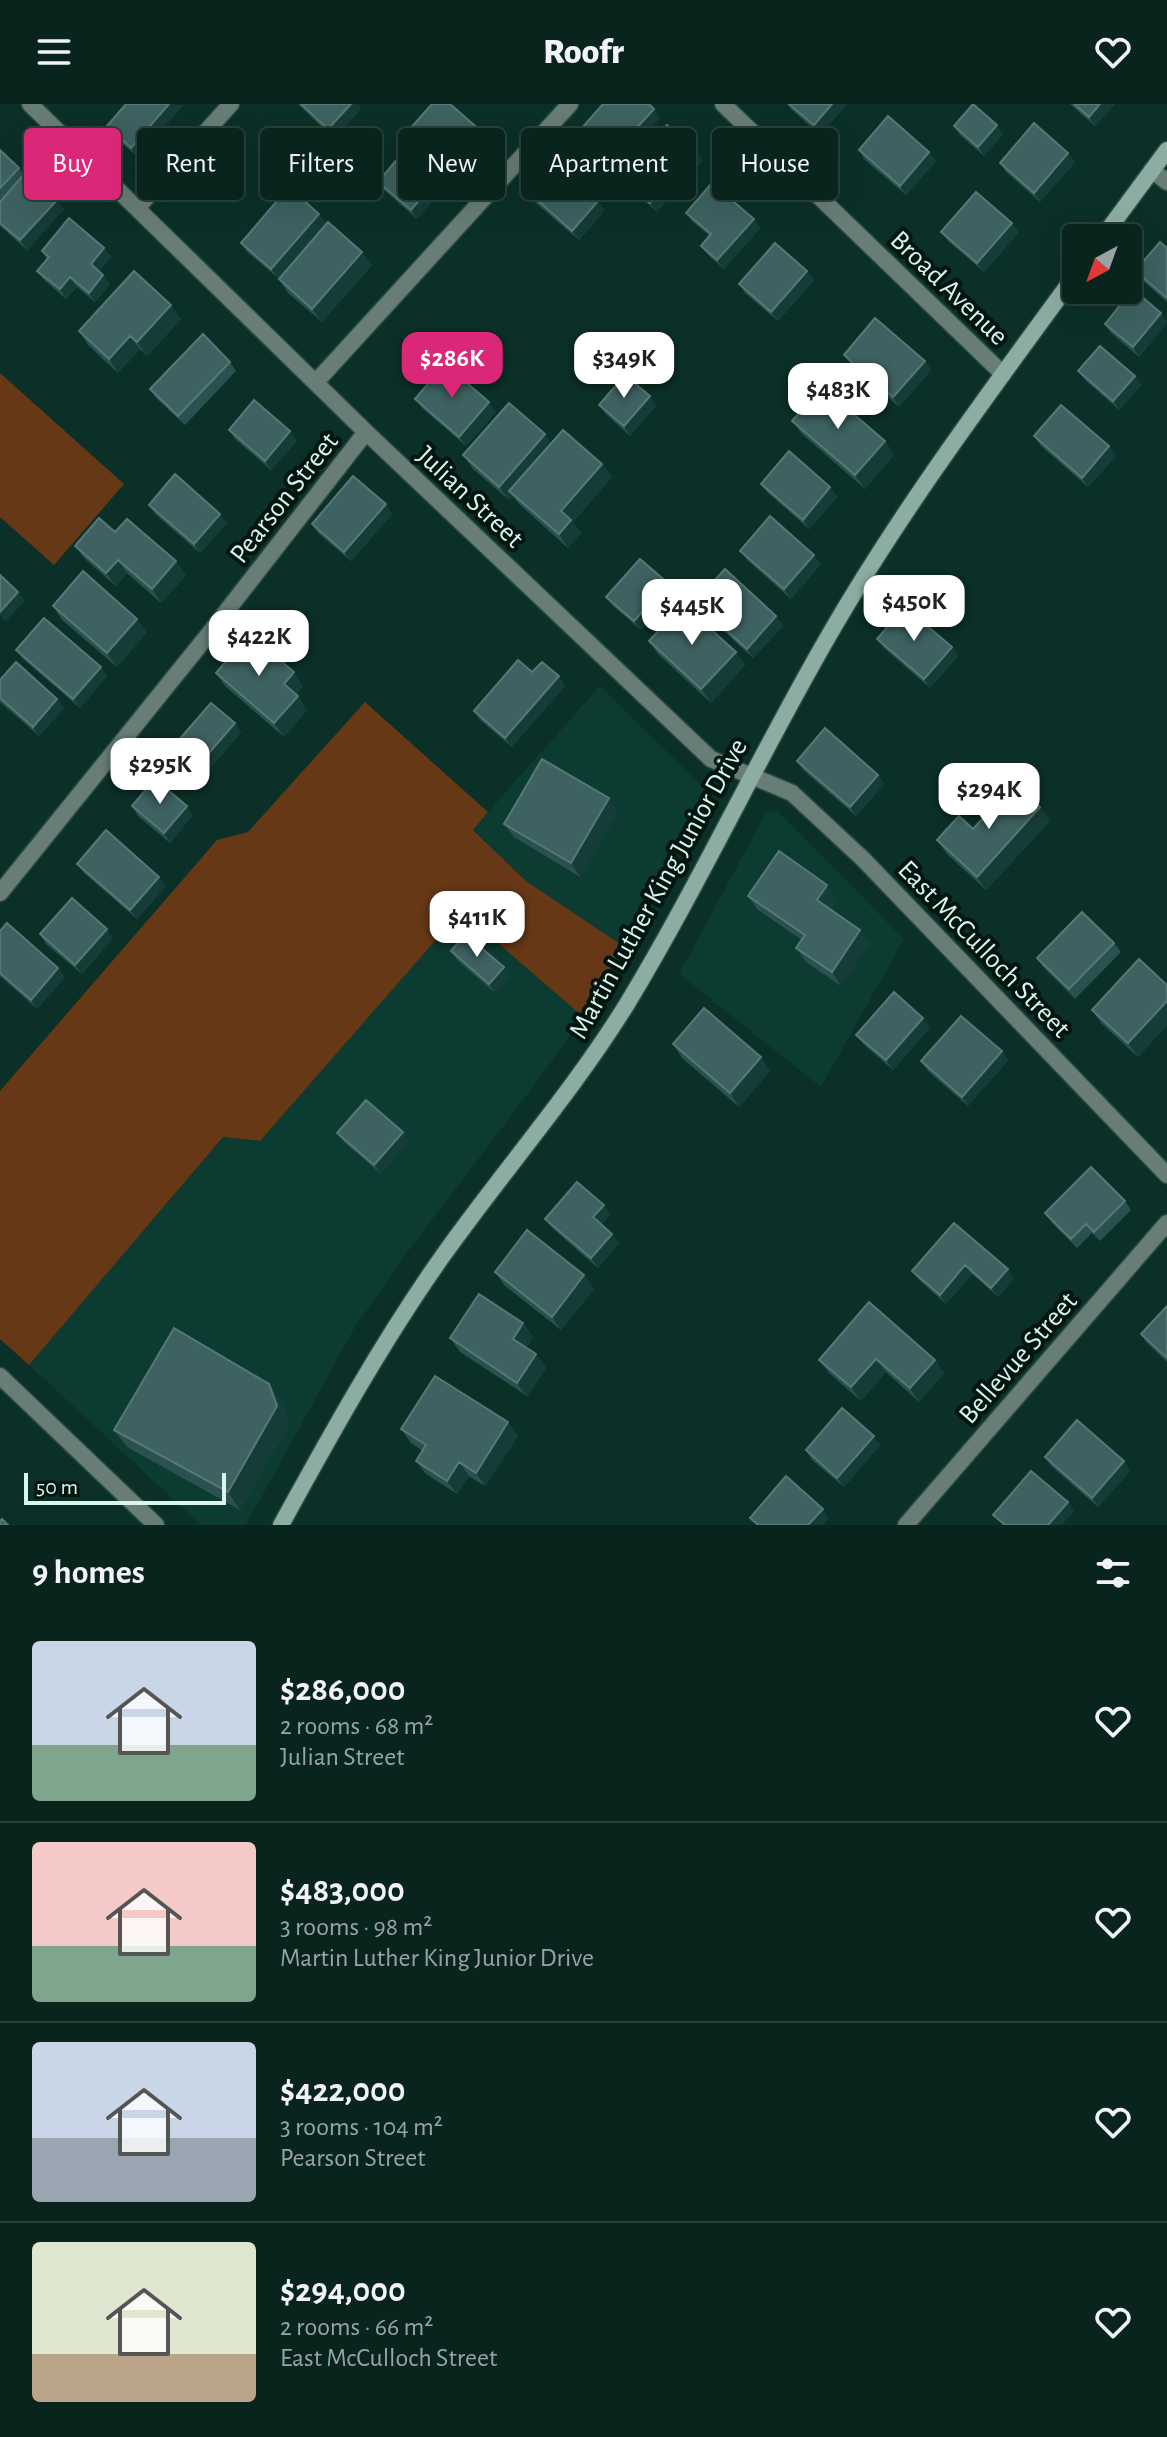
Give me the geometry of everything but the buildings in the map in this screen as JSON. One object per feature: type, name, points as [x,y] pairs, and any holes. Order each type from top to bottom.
[{"type":"main road","points":[[1112,224],[1167,150]]},
{"type":"main road","name":"Martin Luther King Junior Drive","points":[[281,1525],[401,1317],[571,1086],[628,1002],[750,777],[871,565],[1062,293]]},
{"type":"street","name":"Julian Street","points":[[30,104],[366,432],[711,759],[750,777]]},
{"type":"street","points":[[137,208],[231,104]]},
{"type":"street","points":[[316,382],[570,104]]},
{"type":"street","name":"Broad Avenue","points":[[723,104],[1003,374]]},
{"type":"street","points":[[1152,170],[1167,182]]},
{"type":"street","name":"Pearson Street","points":[[0,893],[208,635],[366,432]]},
{"type":"street","name":"East McCulloch Street","points":[[750,777],[792,793],[863,859],[1167,1175]]},
{"type":"street","name":"Bellevue Street","points":[[906,1525],[1167,1223]]},
{"type":"street","points":[[0,1376],[156,1525]]},
{"type":"shaded area","points":[[0,373],[124,484],[54,565],[0,517]]},
{"type":"shaded area","points":[[600,686],[707,794],[623,946],[526,881],[473,829]]},
{"type":"shaded area","points":[[365,702],[488,812],[473,830],[526,881],[623,946],[583,1017],[461,911],[260,1141],[223,1137],[29,1365],[0,1339],[0,1091],[217,840],[248,832]]},
{"type":"shaded area","points":[[777,810],[904,939],[821,1087],[679,974],[766,813]]},
{"type":"shaded area","points":[[461,910],[583,1017],[355,1327],[246,1525],[201,1525],[29,1365],[223,1137],[260,1141]]}]
